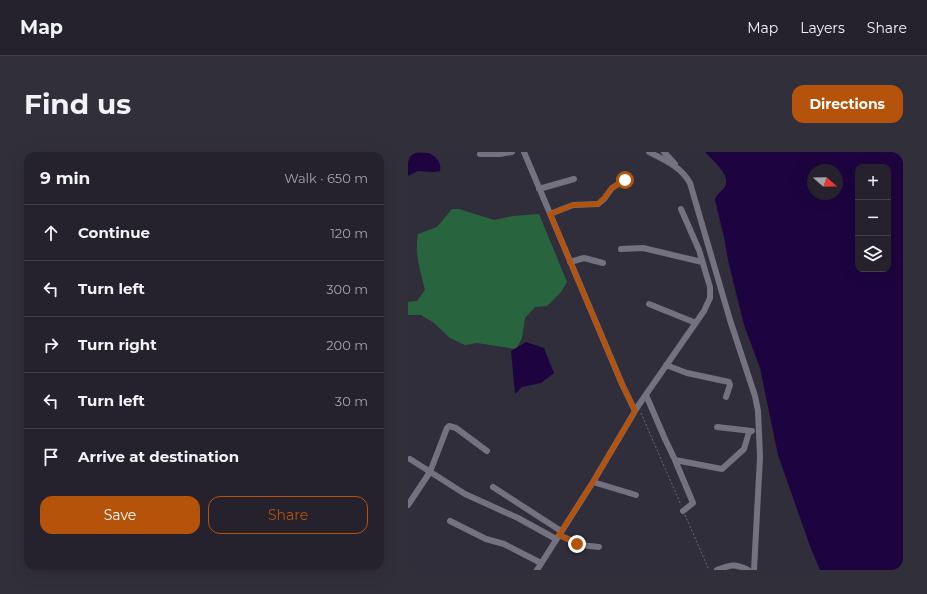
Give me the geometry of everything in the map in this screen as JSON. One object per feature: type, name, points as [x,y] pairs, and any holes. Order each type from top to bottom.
[{"type":"street","points":[[480,154],[493,155],[512,152]]},
{"type":"street","points":[[524,152],[622,384],[637,408]]},
{"type":"street","points":[[650,152],[676,167],[686,176],[690,183],[730,320],[755,396],[758,411],[760,457],[754,570]]},
{"type":"street","points":[[664,152],[675,163],[676,167]]},
{"type":"street","points":[[539,189],[574,178]]},
{"type":"street","points":[[550,214],[573,205],[598,204],[612,188],[628,178]]},
{"type":"street","points":[[537,570],[593,482],[637,408],[704,311],[710,298],[710,287],[699,250],[681,209]]},
{"type":"street","points":[[621,249],[643,248],[702,262]]},
{"type":"street","points":[[570,262],[584,258],[603,263]]},
{"type":"street","points":[[649,304],[696,323]]},
{"type":"street","points":[[666,365],[687,373],[729,382],[730,385],[726,397]]},
{"type":"street","points":[[646,395],[669,450],[676,460],[693,503],[683,511]]},
{"type":"street","points":[[408,505],[430,472],[445,431],[449,426],[459,430],[488,451]]},
{"type":"street","points":[[717,427],[749,432],[759,431]]},
{"type":"street","points":[[676,460],[722,469],[744,449],[749,432]]},
{"type":"street","points":[[410,459],[465,494],[581,546],[599,547]]},
{"type":"street","points":[[593,482],[636,495]]},
{"type":"street","points":[[494,487],[559,535]]},
{"type":"street","points":[[450,521],[486,539],[504,544],[541,563]]},
{"type":"street","points":[[717,570],[735,565],[739,565],[748,570]]},
{"type":"path","points":[[637,408],[709,570]]},
{"type":"green space","points":[[452,209],[459,209],[494,220],[513,216],[539,214],[567,282],[561,292],[547,306],[535,307],[525,318],[522,338],[516,349],[477,343],[465,345],[450,338],[434,323],[421,315],[408,315],[408,302],[417,301],[425,290],[417,255],[418,234],[437,227]]},
{"type":"shaded area","points":[[705,152],[903,152],[903,570],[820,570],[811,549],[778,455],[760,368],[744,325],[715,200],[717,195],[724,188],[726,178],[724,173]]},
{"type":"shaded area","points":[[408,153],[429,153],[439,162],[440,171],[418,171],[408,176]]},
{"type":"shaded area","points":[[526,342],[544,348],[554,373],[541,383],[522,387],[515,394],[511,351]]},
{"type":"route","points":[[577,544],[559,535],[593,482],[635,411],[622,384],[550,214],[573,205],[598,204],[608,191],[625,180]]}]
